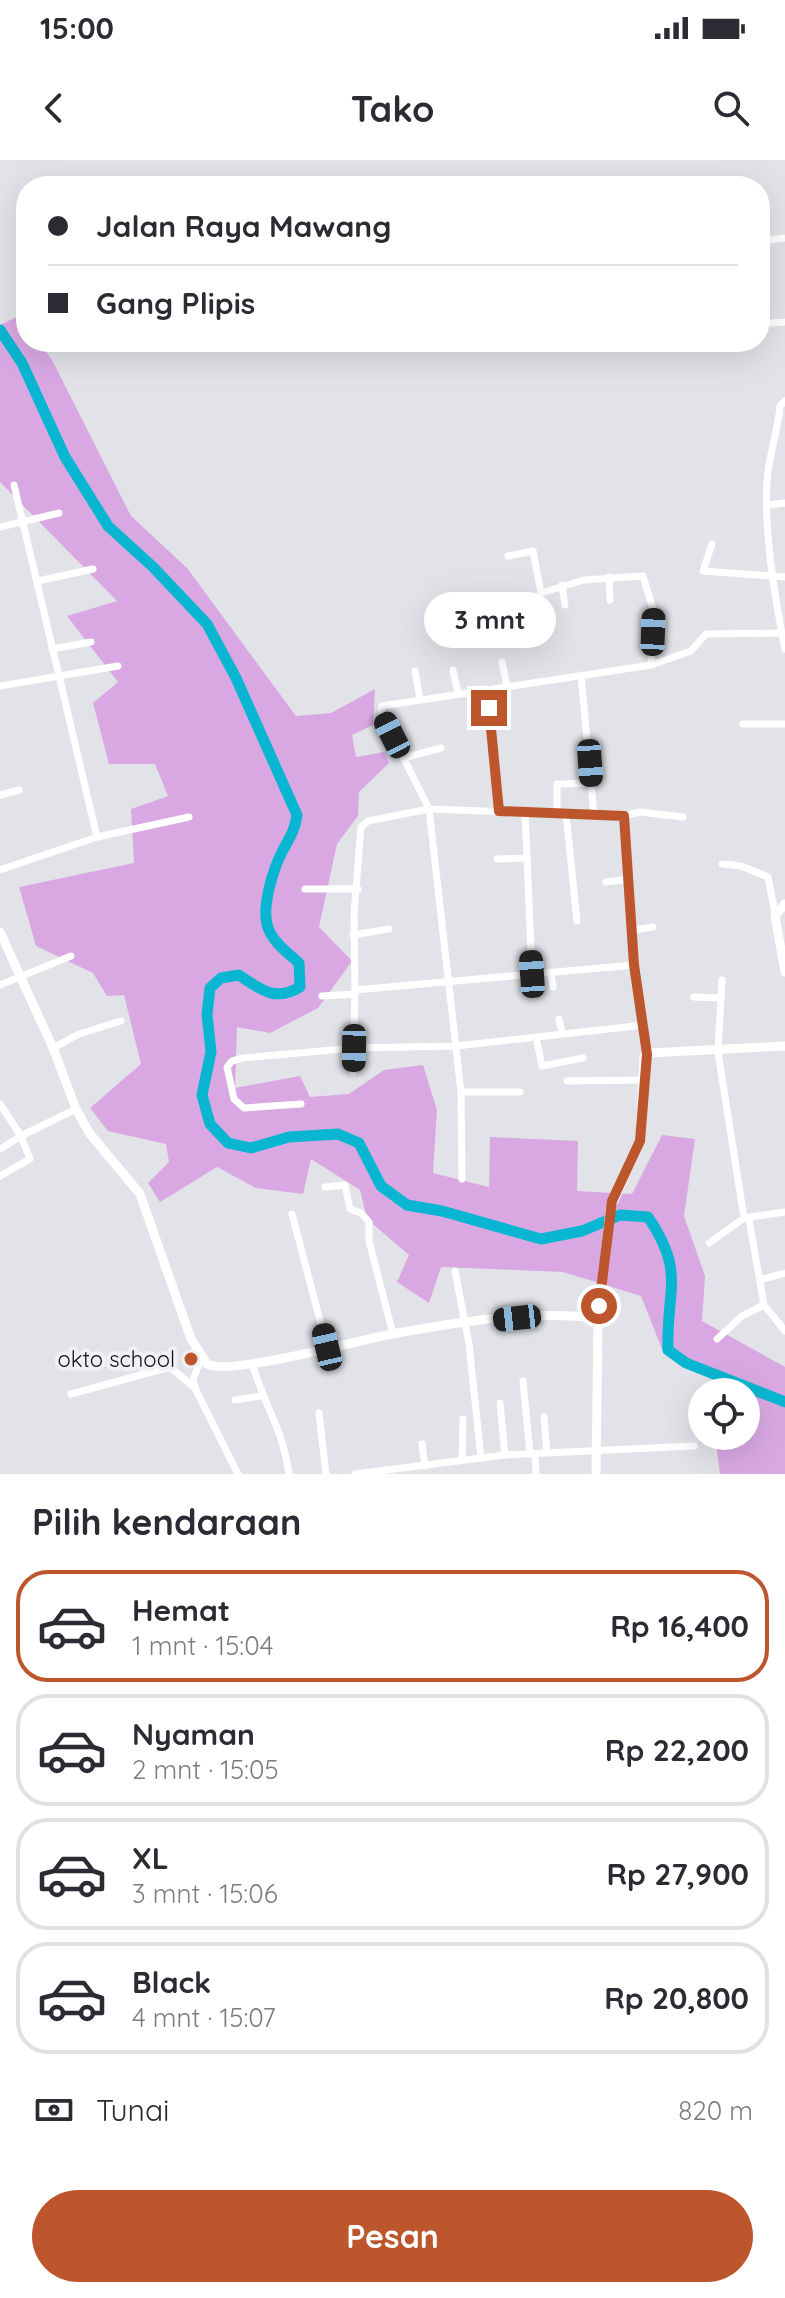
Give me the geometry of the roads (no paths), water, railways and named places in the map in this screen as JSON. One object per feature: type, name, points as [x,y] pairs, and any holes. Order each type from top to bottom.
[{"type":"main road","points":[[785,904],[775,913],[785,972]]},
{"type":"main road","points":[[0,932],[53,1048],[76,1109],[90,1134],[140,1194],[204,1361],[219,1367],[252,1363],[393,1334],[466,1323],[537,1317],[598,1318]]},
{"type":"main road","points":[[596,1474],[598,1318],[610,1210],[640,1141],[647,1054],[785,1046]]},
{"type":"street","points":[[771,323],[785,322]]},
{"type":"street","points":[[785,401],[780,406],[778,437],[768,471],[774,577],[785,649]]},
{"type":"street","points":[[14,485],[97,837]]},
{"type":"street","points":[[768,505],[785,503]]},
{"type":"street","points":[[0,527],[59,513]]},
{"type":"street","points":[[712,544],[703,571],[785,577]]},
{"type":"street","points":[[508,556],[533,551],[540,593],[562,585],[639,575],[645,580],[653,609],[651,665]]},
{"type":"street","points":[[38,581],[93,569]]},
{"type":"street","points":[[609,577],[610,600]]},
{"type":"street","points":[[562,585],[565,605]]},
{"type":"street","points":[[462,1179],[461,1092],[429,809],[381,708],[420,699],[651,665],[691,651],[706,634],[782,633]]},
{"type":"street","points":[[52,649],[91,642]]},
{"type":"street","points":[[502,662],[507,686]]},
{"type":"street","points":[[0,686],[118,666]]},
{"type":"street","points":[[453,670],[458,693]]},
{"type":"street","points":[[415,671],[420,699]]},
{"type":"street","points":[[581,675],[594,815]]},
{"type":"street","points":[[486,689],[499,811]]},
{"type":"street","points":[[743,724],[785,724]]},
{"type":"street","points":[[403,758],[441,748]]},
{"type":"street","points":[[577,921],[559,784],[592,783]]},
{"type":"street","points":[[0,795],[19,790]]},
{"type":"street","points":[[353,1072],[353,935],[361,827],[368,821],[429,809],[624,816],[635,812],[683,817]]},
{"type":"street","points":[[525,812],[532,974]]},
{"type":"street","points":[[624,816],[634,965],[647,1054]]},
{"type":"street","points":[[0,870],[97,837],[189,817]]},
{"type":"street","points":[[497,859],[527,858]]},
{"type":"street","points":[[722,864],[741,866],[768,877],[775,913]]},
{"type":"street","points":[[606,882],[630,879]]},
{"type":"street","points":[[305,889],[358,889]]},
{"type":"street","points":[[633,930],[653,927]]},
{"type":"street","points":[[353,935],[389,929]]},
{"type":"street","points":[[0,985],[71,956]]},
{"type":"street","points":[[322,996],[634,965]]},
{"type":"street","points":[[551,974],[553,987]]},
{"type":"street","points":[[722,980],[718,1052],[747,1218],[764,1305],[784,1330]]},
{"type":"street","points":[[694,997],[720,998]]},
{"type":"street","points":[[559,1019],[562,1033]]},
{"type":"street","points":[[53,1048],[79,1034],[121,1021]]},
{"type":"street","points":[[301,1104],[244,1108],[234,1099],[227,1067],[232,1061],[243,1058],[354,1048],[456,1046],[644,1025]]},
{"type":"street","points":[[536,1037],[542,1066],[583,1058]]},
{"type":"street","points":[[567,1081],[644,1080]]},
{"type":"street","points":[[461,1092],[520,1092]]},
{"type":"street","points":[[0,1104],[21,1136],[29,1160],[0,1176]]},
{"type":"street","points":[[0,1149],[76,1109]]},
{"type":"street","points":[[325,1187],[345,1185],[350,1209],[361,1213],[369,1222],[369,1241],[393,1334]]},
{"type":"street","points":[[709,1243],[747,1218],[785,1212]]},
{"type":"street","points":[[292,1214],[327,1347]]},
{"type":"street","points":[[455,1271],[466,1323],[481,1458]]},
{"type":"street","points":[[760,1280],[785,1273]]},
{"type":"street","points":[[717,1339],[742,1316],[764,1305]]},
{"type":"street","points":[[195,1388],[195,1372],[204,1361]]},
{"type":"street","points":[[252,1363],[261,1396],[284,1441],[289,1474]]},
{"type":"street","points":[[71,1394],[170,1367],[195,1388],[238,1474]]},
{"type":"street","points":[[523,1381],[536,1474]]},
{"type":"street","points":[[235,1400],[261,1396]]},
{"type":"street","points":[[500,1403],[505,1455]]},
{"type":"street","points":[[319,1413],[326,1474]]},
{"type":"street","points":[[544,1417],[547,1453]]},
{"type":"street","points":[[462,1460],[463,1419]]},
{"type":"street","points":[[422,1444],[425,1466]]},
{"type":"street","points":[[355,1474],[505,1455],[688,1446]]},
{"type":"street","points":[[436,1464],[437,1474]]},
{"type":"waterway","points":[[0,330],[22,363],[65,457],[108,526],[153,567],[207,624],[236,678],[297,815],[273,876],[267,896],[266,916],[272,935],[299,963],[300,987],[276,994],[261,989],[239,975],[221,978],[210,988],[207,1014],[211,1052],[202,1095],[210,1124],[228,1143],[251,1148],[289,1137],[338,1134],[359,1143],[381,1186],[407,1205],[442,1211],[541,1239],[582,1231],[620,1215],[648,1217],[660,1236],[670,1268],[668,1350],[686,1363],[785,1402]]},
{"type":"place","name":"okto school","points":[[191,1359]]}]
